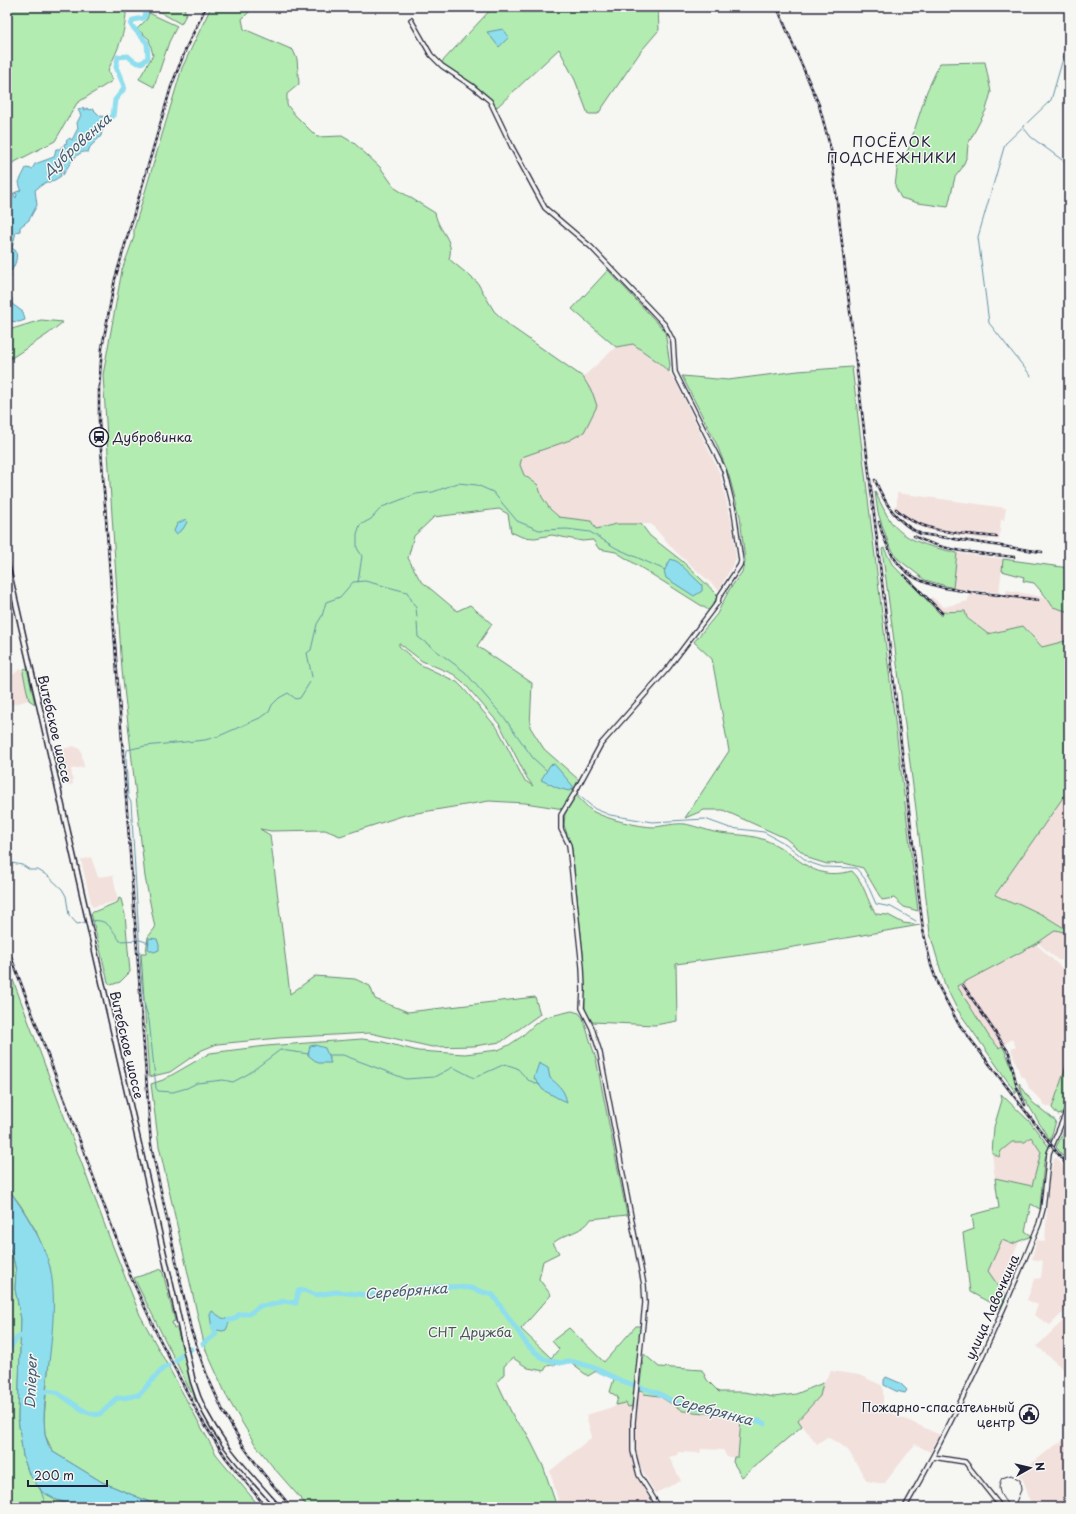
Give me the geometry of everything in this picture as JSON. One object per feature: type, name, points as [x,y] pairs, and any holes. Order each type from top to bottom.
[{"type":"main road","name":"Витебское шоссе","points":[[7,564],[193,1382],[204,1411],[218,1436],[278,1507]]},
{"type":"street","points":[[411,20],[431,55],[442,66],[472,86],[490,102],[545,208],[591,247],[670,332],[673,341],[675,372],[724,470],[734,511],[741,560],[719,597],[718,602],[682,651],[624,720],[601,744],[561,815],[560,822],[561,829],[569,845],[582,966],[582,1008],[592,1028],[600,1053],[644,1285],[645,1303],[636,1397],[633,1451],[639,1475],[660,1507]]},
{"type":"street","name":"улица Лавочкина","points":[[905,1507],[963,1399],[1039,1224],[1049,1153],[1069,1106]]},
{"type":"street","points":[[933,1457],[965,1462],[1001,1507]]},
{"type":"shaded area","points":[[633,344],[669,372],[677,384],[720,474],[732,524],[736,559],[719,590],[677,553],[651,524],[616,524],[595,529],[591,521],[559,517],[542,497],[538,485],[524,475],[520,465],[522,457],[570,440],[593,394],[583,377],[616,347]]},
{"type":"shaded area","points":[[897,493],[1006,508],[1004,520],[1001,519],[999,540],[989,538],[988,540],[928,530],[906,520],[893,508],[897,504]]},
{"type":"shaded area","points":[[957,553],[1003,559],[999,593],[953,588]]},
{"type":"shaded area","points":[[1007,590],[1047,598],[1053,607],[1069,612],[1069,640],[1042,647],[1023,626],[988,634],[967,617],[965,611],[943,612],[929,599],[932,597],[944,607],[968,601],[969,594],[1005,597]]},
{"type":"shaded area","points":[[20,669],[23,671],[29,700],[11,705],[7,680]]},
{"type":"shaded area","points":[[74,746],[81,750],[84,767],[71,769],[73,784],[68,785],[66,773],[64,771],[66,767],[59,750]]},
{"type":"shaded area","points":[[1069,789],[1069,972],[1064,960],[1058,960],[1037,942],[1056,929],[1063,932],[1068,930],[1043,915],[1018,903],[1014,904],[995,895]]},
{"type":"shaded area","points":[[91,857],[98,877],[113,875],[118,901],[92,907],[81,860]]},
{"type":"shaded area","points":[[1036,944],[1064,970],[1069,979],[1069,990],[1065,994],[1069,999],[1069,1057],[1052,1108],[1045,1105],[1029,1088],[1025,1077],[1021,1077],[1011,1049],[1016,1047],[1012,1039],[999,1048],[990,1038],[957,986]]},
{"type":"shaded area","points":[[1032,1137],[1041,1152],[1032,1186],[995,1178],[992,1153],[999,1157],[1001,1151],[1012,1142],[1025,1142]]},
{"type":"shaded area","points":[[1057,1158],[1069,1174],[1069,1307],[1050,1325],[1034,1315],[1038,1305],[1027,1300],[1035,1279],[1041,1278],[1043,1261],[1032,1259],[1037,1240],[1045,1242],[1049,1180],[1054,1159]]},
{"type":"shaded area","points":[[1002,1239],[1012,1244],[1019,1242],[1000,1287],[988,1272]]},
{"type":"shaded area","points":[[1069,1315],[1069,1374],[1037,1346]]},
{"type":"shaded area","points":[[831,1371],[859,1375],[881,1385],[883,1388],[883,1409],[940,1435],[930,1452],[915,1444],[884,1484],[867,1481],[848,1450],[840,1444],[827,1437],[817,1444],[798,1420],[820,1396],[823,1383]]},
{"type":"shaded area","points":[[639,1390],[643,1391],[644,1394],[659,1396],[683,1411],[736,1416],[741,1419],[738,1457],[727,1457],[723,1450],[701,1449],[700,1453],[678,1452],[677,1455],[669,1457],[681,1481],[655,1493],[638,1463],[636,1455],[635,1419]]},
{"type":"shaded area","points":[[626,1403],[628,1407],[633,1406],[631,1449],[636,1476],[655,1507],[560,1507],[550,1471],[592,1437],[586,1415]]},
{"type":"shaded area","points":[[1069,1434],[1069,1507],[1032,1507],[1024,1482],[1019,1473],[1066,1439],[1065,1435]]},
{"type":"green space","points":[[7,7],[126,7],[125,23],[121,39],[108,70],[112,81],[77,103],[55,141],[7,166]]},
{"type":"green space","points":[[151,7],[186,7],[184,11],[187,13],[181,24]]},
{"type":"green space","points":[[211,7],[254,7],[242,19],[244,29],[293,50],[297,59],[299,84],[287,94],[287,105],[295,115],[317,137],[342,136],[354,143],[380,167],[395,188],[435,213],[450,246],[449,259],[477,282],[494,311],[510,326],[583,377],[593,394],[597,406],[584,432],[570,440],[522,457],[520,465],[524,475],[538,485],[542,497],[550,509],[559,517],[591,521],[596,529],[616,524],[641,524],[650,536],[682,561],[718,595],[710,611],[616,552],[599,549],[593,540],[582,541],[552,535],[535,538],[522,537],[511,532],[508,514],[499,509],[434,517],[414,536],[408,558],[420,580],[457,611],[470,605],[492,624],[477,646],[532,683],[530,727],[544,749],[579,780],[564,809],[525,803],[489,801],[405,815],[340,836],[325,830],[271,831],[260,829],[270,835],[290,994],[315,976],[355,979],[370,986],[375,999],[408,1012],[535,997],[540,1014],[501,1042],[474,1046],[432,1047],[370,1033],[279,1038],[217,1044],[202,1050],[170,1072],[149,1077],[141,953],[146,953],[148,937],[155,928],[145,877],[122,670],[103,375],[122,270],[134,237],[134,229],[182,68]],"holes":[[[399,643],[422,661],[453,674],[463,682],[500,725],[527,778],[533,786],[524,780],[498,729],[463,688],[457,682],[419,664],[399,646]]]},
{"type":"green space","points":[[493,7],[658,7],[659,30],[641,51],[598,114],[588,114],[575,80],[559,49],[497,107],[475,85],[441,63]]},
{"type":"green space","points":[[149,13],[177,26],[169,42],[154,87],[139,79],[153,55],[149,39],[137,29],[147,19]]},
{"type":"green space","points":[[985,62],[991,92],[986,110],[968,144],[967,156],[962,168],[955,177],[948,207],[918,203],[901,198],[895,186],[898,162],[907,153],[927,91],[940,63]]},
{"type":"green space","points":[[608,270],[665,331],[670,365],[669,372],[633,344],[616,347],[572,309]]},
{"type":"green space","points":[[41,320],[63,322],[48,334],[7,361],[7,328],[12,329]]},
{"type":"green space","points":[[852,367],[918,911],[904,907],[894,898],[882,900],[863,868],[844,863],[827,864],[811,859],[785,838],[723,810],[704,810],[685,818],[729,751],[712,659],[694,642],[717,614],[729,590],[742,572],[745,561],[740,516],[729,476],[717,445],[682,376],[728,380],[798,371]]},
{"type":"green space","points":[[875,492],[891,522],[905,535],[921,543],[957,553],[953,588],[925,580],[898,559],[889,545],[878,513]]},
{"type":"green space","points":[[884,548],[892,564],[942,616],[943,612],[965,611],[967,618],[988,634],[1023,626],[1042,647],[1069,640],[1069,789],[995,895],[1014,904],[1018,903],[1043,915],[1069,931],[1063,932],[1056,930],[1036,944],[957,986],[990,1038],[999,1048],[1002,1046],[1010,1062],[1014,1076],[1016,1093],[957,1009],[945,985],[930,934],[916,809],[882,549]]},
{"type":"green space","points":[[1003,559],[1069,568],[1069,612],[1053,607],[1034,583],[1023,581],[1024,577],[1002,571]]},
{"type":"green space","points":[[27,668],[35,704],[29,700],[23,673],[24,669]]},
{"type":"green space","points":[[56,754],[62,757],[66,765],[60,774],[58,773],[58,761],[55,761],[54,755]]},
{"type":"green space","points":[[576,796],[594,812],[615,820],[648,827],[685,824],[714,832],[756,837],[775,844],[804,864],[824,873],[837,874],[852,871],[863,886],[876,914],[888,915],[903,923],[920,925],[765,952],[676,964],[677,1021],[655,1025],[592,1022],[585,1010],[583,953],[572,849],[564,825],[565,814]]},
{"type":"green space","points":[[119,898],[121,899],[125,915],[130,972],[120,982],[111,985],[108,982],[91,913],[118,902]]},
{"type":"green space","points":[[7,964],[140,1315],[216,1454],[260,1507],[161,1507],[102,1482],[53,1452],[45,1435],[44,1419],[52,1323],[50,1268],[36,1231],[21,1206],[7,1187]]},
{"type":"green space","name":"СНТ Дружба","points":[[572,1011],[579,1013],[583,1018],[596,1059],[627,1215],[591,1219],[584,1227],[553,1243],[559,1253],[543,1261],[539,1279],[551,1295],[521,1329],[551,1358],[559,1349],[552,1341],[569,1328],[604,1362],[636,1326],[641,1326],[633,1406],[628,1407],[626,1403],[616,1405],[618,1397],[610,1392],[614,1379],[596,1371],[588,1376],[569,1362],[547,1366],[544,1371],[528,1368],[513,1358],[504,1366],[504,1374],[497,1382],[515,1420],[526,1432],[543,1466],[557,1507],[308,1507],[255,1444],[228,1399],[205,1348],[159,1146],[151,1084],[163,1080],[210,1053],[266,1046],[362,1039],[383,1042],[418,1051],[465,1054],[498,1050],[521,1037],[535,1024],[546,1017]]},
{"type":"green space","points":[[1069,1057],[1069,1099],[1062,1114],[1058,1115],[1052,1108]]},
{"type":"green space","points":[[1019,1083],[1032,1102],[1056,1121],[1050,1141],[1023,1096]]},
{"type":"green space","points":[[1001,1094],[1030,1122],[1049,1147],[1044,1162],[1040,1209],[1031,1204],[1025,1231],[1032,1236],[1012,1244],[1002,1240],[988,1271],[1006,1297],[1000,1308],[970,1292],[963,1233],[974,1229],[972,1215],[999,1208],[995,1178],[1032,1186],[1041,1152],[1031,1137],[1025,1142],[1012,1142],[1001,1151],[999,1157],[992,1153],[994,1127],[1002,1100]]},
{"type":"green space","points":[[1064,1131],[1069,1134],[1069,1164],[1056,1147]]},
{"type":"green space","points":[[7,1243],[13,1257],[16,1271],[15,1289],[21,1319],[18,1418],[23,1456],[29,1474],[57,1500],[77,1507],[7,1507]]},
{"type":"green space","points":[[162,1269],[175,1321],[172,1322],[174,1328],[177,1328],[196,1402],[134,1278]]},
{"type":"green space","points":[[644,1354],[659,1367],[702,1370],[707,1380],[719,1392],[744,1392],[774,1397],[796,1394],[823,1383],[820,1396],[798,1420],[802,1426],[742,1477],[733,1462],[734,1457],[738,1457],[741,1419],[736,1416],[683,1411],[659,1396],[644,1394],[643,1391],[639,1390]]},
{"type":"water","points":[[503,29],[509,37],[499,47],[487,32]]},
{"type":"water","points":[[84,108],[84,111],[86,108],[90,110],[93,109],[100,116],[107,117],[109,120],[103,126],[101,136],[90,147],[88,152],[84,152],[76,156],[63,175],[63,171],[60,173],[61,176],[53,181],[51,180],[50,182],[46,182],[35,190],[37,205],[29,220],[20,227],[20,231],[16,232],[12,248],[16,251],[16,260],[9,274],[11,275],[8,284],[7,200],[13,193],[16,198],[17,194],[14,193],[21,190],[19,182],[26,168],[32,169],[35,164],[54,157],[56,149],[60,149],[62,146],[65,148],[64,144],[67,143],[66,141],[70,138],[72,140],[78,128],[77,123],[81,115],[78,110]]},
{"type":"water","points":[[7,288],[12,299],[12,304],[23,312],[25,320],[19,322],[7,321]]},
{"type":"water","points":[[186,519],[187,522],[183,529],[176,534],[174,531],[177,524]]},
{"type":"water","points":[[671,559],[678,562],[702,585],[702,591],[694,596],[666,578],[664,571]]},
{"type":"water","points":[[554,764],[573,786],[573,789],[569,791],[558,788],[541,780],[550,765]]},
{"type":"water","points":[[149,938],[157,939],[159,950],[154,952],[148,949]]},
{"type":"water","points":[[315,1045],[325,1048],[331,1063],[318,1063],[308,1055],[310,1046]]},
{"type":"water","points":[[539,1063],[548,1068],[550,1078],[562,1089],[567,1103],[543,1090],[534,1078]]},
{"type":"water","name":"Dnieper","points":[[7,1187],[32,1226],[47,1256],[53,1285],[53,1323],[44,1419],[45,1435],[49,1447],[53,1452],[102,1482],[161,1507],[77,1507],[57,1500],[42,1492],[29,1474],[23,1456],[18,1418],[21,1319],[15,1289],[16,1271],[13,1257],[7,1243]]},
{"type":"water","points":[[212,1311],[222,1318],[228,1319],[229,1323],[226,1330],[222,1331],[212,1329],[210,1315]]},
{"type":"water","points":[[886,1377],[900,1383],[907,1390],[905,1393],[896,1391],[884,1385],[884,1380]]},
{"type":"waterway","name":"Дубровенка","points":[[104,122],[113,116],[115,100],[123,90],[124,86],[116,67],[118,57],[128,56],[133,61],[138,63],[143,62],[148,57],[147,43],[131,25],[133,20],[144,18],[146,13],[143,7]]},
{"type":"waterway","points":[[1031,376],[989,323],[978,237],[1005,144],[1051,100],[1069,38]]},
{"type":"waterway","points":[[1023,127],[1031,137],[1069,165]]},
{"type":"waterway","points":[[358,582],[362,556],[357,548],[357,534],[360,525],[371,519],[382,507],[416,494],[433,492],[458,483],[477,485],[493,492],[517,521],[539,530],[567,529],[590,532],[616,548],[665,570]]},
{"type":"waterway","points":[[312,677],[307,653],[311,650],[317,624],[322,616],[326,602],[340,597],[353,582],[365,581],[407,592],[416,608],[417,617]]},
{"type":"waterway","points":[[417,622],[418,637],[465,672],[506,720],[533,758],[546,770]]},
{"type":"waterway","points":[[309,1054],[280,1050],[248,1074],[233,1082],[223,1080],[197,1083],[173,1092],[158,1091],[156,1088],[149,1020],[144,1003],[141,973],[131,802],[128,797],[126,758],[127,750],[145,746],[205,740],[219,736],[262,717],[269,712],[272,705],[279,698],[288,693],[296,699],[300,698],[310,682]]},
{"type":"waterway","points":[[577,794],[595,809],[610,815],[652,822],[705,819],[730,828],[764,832],[786,844],[808,862],[823,867],[856,868],[865,879],[876,904],[891,907],[916,921]]},
{"type":"waterway","points":[[7,862],[22,865],[30,870],[38,870],[48,876],[62,889],[66,896],[69,915],[77,924],[88,922]]},
{"type":"waterway","points":[[91,921],[101,921],[108,925],[120,941],[140,940],[149,943]]},
{"type":"waterway","points":[[328,1055],[343,1055],[406,1079],[434,1077],[453,1067],[474,1078],[505,1064],[517,1068],[528,1080],[540,1085]]},
{"type":"waterway","name":"Серебрянка","points":[[223,1322],[234,1319],[240,1314],[249,1314],[260,1306],[271,1305],[284,1301],[296,1303],[298,1291],[304,1290],[316,1295],[336,1292],[369,1295],[442,1286],[470,1288],[493,1295],[528,1346],[544,1359],[560,1363],[568,1361],[592,1367],[622,1381],[658,1393],[674,1402],[740,1416],[746,1421],[759,1421],[765,1424]]},
{"type":"waterway","name":"Серебрянка","points":[[203,1344],[216,1334],[213,1326],[215,1325]]},
{"type":"waterway","points":[[7,1352],[16,1339],[25,1333]]},
{"type":"waterway","name":"Серебрянка","points":[[176,1361],[181,1355]]},
{"type":"waterway","name":"Серебрянка","points":[[39,1392],[49,1391],[60,1394],[78,1407],[96,1415],[101,1413],[117,1398],[139,1395],[163,1368],[168,1366]]},
{"type":"waterway","points":[[40,1488],[45,1503],[49,1507]]},
{"type":"tram line","points":[[1010,1507],[1002,1497],[999,1486],[1002,1478],[1011,1475],[1020,1480],[1021,1490],[1014,1507]]},
{"type":"railway","points":[[206,7],[187,46],[171,87],[115,279],[102,348],[99,387],[99,421],[151,1145],[191,1330],[206,1373],[223,1411],[244,1447],[262,1472],[291,1507]]},
{"type":"railway","points":[[777,7],[819,105],[831,150],[923,930],[931,965],[938,985],[958,1023],[1069,1168]]},
{"type":"railway","points":[[875,480],[883,497],[893,512],[905,524],[921,534],[1042,552]]},
{"type":"railway","points":[[896,509],[906,517],[930,528],[957,533],[997,537]]},
{"type":"railway","points":[[879,522],[892,555],[900,566],[910,575],[922,581],[936,586],[970,592],[1038,600]]},
{"type":"railway","points":[[914,536],[950,549],[1014,557]]},
{"type":"railway","points":[[904,575],[942,613]]},
{"type":"railway","points":[[7,946],[130,1275],[158,1336],[201,1419],[226,1458],[266,1507]]},
{"type":"railway","points":[[963,985],[1009,1053],[1017,1087],[1025,1105]]},
{"type":"place","name":"Дубровинка","points":[[99,437]]},
{"type":"place","name":"Пожарно-спасательный центр","points":[[1029,1414]]},
{"type":"district","name":"ПОСЁЛОК ПОДСНЕЖНИКИ","points":[[892,150]]}]
